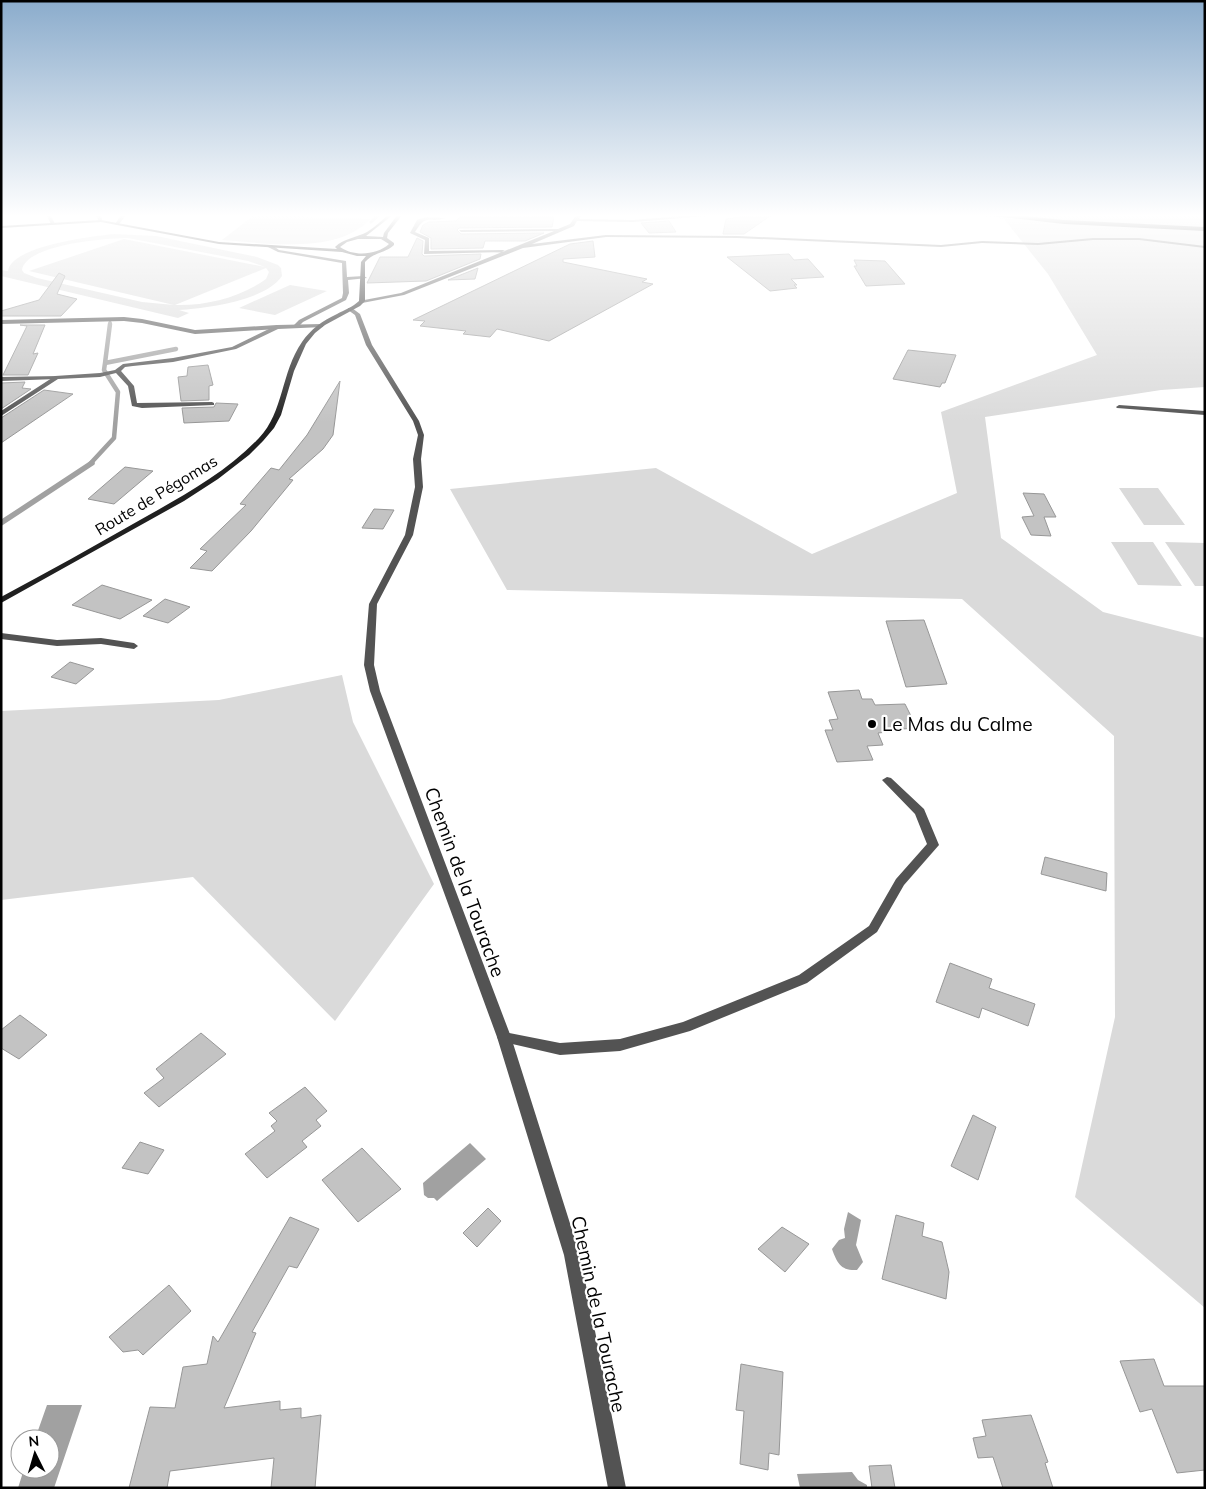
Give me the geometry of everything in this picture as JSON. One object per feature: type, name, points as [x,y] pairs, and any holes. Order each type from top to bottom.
[{"type":"main road","points":[[362,301],[364,283]]},
{"type":"main road","name":"Route de Pégomas","points":[[1,601],[184,498],[242,457],[263,438],[274,422],[299,352],[306,340],[320,326],[362,301]]},
{"type":"street","points":[[296,327],[301,321],[344,298],[346,283]]},
{"type":"street","points":[[362,301],[402,294],[429,283]]},
{"type":"street","name":"Chemin de la Tourache","points":[[350,309],[358,314],[370,345],[416,421],[421,435],[418,459],[419,487],[416,506],[409,534],[372,604],[368,665],[378,700],[504,1037],[572,1255],[617,1488]]},
{"type":"street","points":[[1,322],[124,319],[142,320],[195,332],[320,326]]},
{"type":"street","points":[[1,379],[100,375],[115,372],[123,366],[173,360],[234,348],[277,327]]},
{"type":"street","points":[[115,372],[127,378],[133,387],[134,405],[212,404]]},
{"type":"street","points":[[1,414],[57,377]]},
{"type":"street","points":[[1119,407],[1205,413]]},
{"type":"street","points":[[1,636],[57,643],[101,641],[134,646]]},
{"type":"street","points":[[504,1037],[560,1049],[620,1045],[685,1028],[803,979],[873,929],[900,882],[933,845],[920,812],[886,780]]},
{"type":"shaded area","points":[[33,283],[61,283],[142,302],[174,305],[82,283],[228,283],[175,305],[187,305],[223,299],[246,291],[259,283],[275,283],[263,292],[235,302],[179,310],[189,313],[178,318]]},
{"type":"shaded area","points":[[1054,283],[1205,283],[1205,387],[1161,390],[985,417],[1001,538],[1103,612],[1205,638],[1205,1308],[1075,1197],[1115,1017],[1114,736],[962,599],[507,590],[450,489],[656,468],[812,554],[957,493],[941,412],[1097,355]]},
{"type":"shaded area","points":[[290,285],[327,291],[275,315],[239,308]]},
{"type":"shaded area","points":[[1119,488],[1158,488],[1185,525],[1144,525]]},
{"type":"shaded area","points":[[1111,542],[1153,542],[1182,586],[1138,585]]},
{"type":"shaded area","points":[[1165,542],[1205,543],[1205,586],[1195,586]]},
{"type":"shaded area","points":[[342,675],[353,722],[434,884],[335,1021],[193,877],[1,900],[1,711],[219,700]]},
{"type":"shaded area","points":[[470,1143],[486,1159],[437,1201],[424,1195],[423,1183]]},
{"type":"shaded area","points":[[848,1212],[861,1220],[856,1245],[863,1262],[857,1270],[847,1269],[840,1265],[832,1249],[839,1240],[845,1238],[844,1229]]},
{"type":"shaded area","points":[[47,1405],[82,1405],[60,1470],[60,1429],[39,1429]]},
{"type":"shaded area","points":[[852,1472],[858,1480],[867,1485],[867,1488],[800,1488],[797,1474]]},
{"type":"shaded area","points":[[21,1479],[57,1479],[54,1488],[18,1488]]},
{"type":"building","points":[[51,283],[62,283],[57,294],[77,299],[61,316],[1,316],[1,311],[39,300]]},
{"type":"building","points":[[488,283],[653,284],[549,341],[497,329],[490,337],[463,334],[466,331],[420,326],[425,321],[413,320]]},
{"type":"building","points":[[760,283],[797,285],[794,285],[797,288],[770,291]]},
{"type":"building","points":[[864,283],[905,284],[866,286]]},
{"type":"building","points":[[20,325],[45,325],[33,354],[38,353],[28,375],[3,375],[27,326]]},
{"type":"building","points":[[908,350],[956,355],[945,383],[942,383],[940,387],[893,379]]},
{"type":"building","points":[[208,365],[213,385],[209,386],[209,400],[181,401],[178,377],[187,376],[188,367]]},
{"type":"building","points":[[340,381],[333,435],[323,449],[289,479],[293,480],[251,531],[212,571],[190,568],[207,551],[200,549],[246,505],[240,504],[271,468],[279,470],[307,435]]},
{"type":"building","points":[[25,382],[22,388],[31,389],[1,409],[1,383]]},
{"type":"building","points":[[44,390],[73,394],[1,443],[1,418]]},
{"type":"building","points":[[216,403],[238,404],[229,421],[184,423],[182,408],[214,407]]},
{"type":"building","points":[[125,467],[153,471],[114,504],[88,499]]},
{"type":"building","points":[[1023,493],[1044,494],[1056,517],[1044,517],[1051,536],[1031,535],[1022,517],[1034,516]]},
{"type":"building","points":[[374,509],[394,510],[383,529],[362,528]]},
{"type":"building","points":[[102,585],[152,600],[120,619],[72,605]]},
{"type":"building","points":[[165,599],[190,607],[168,623],[143,616]]},
{"type":"building","points":[[924,620],[947,684],[906,687],[886,621]]},
{"type":"building","points":[[70,662],[94,669],[76,684],[51,677]]},
{"type":"building","name":"Le Mas du Calme","points":[[859,690],[862,699],[872,699],[875,705],[905,704],[917,728],[887,730],[888,732],[878,733],[883,745],[867,746],[873,760],[837,762],[825,730],[833,730],[829,720],[838,719],[828,692]]},
{"type":"building","points":[[1045,857],[1107,873],[1106,891],[1041,874]]},
{"type":"building","points":[[950,963],[992,979],[989,988],[1035,1004],[1028,1026],[982,1008],[979,1018],[936,1002]]},
{"type":"building","points":[[20,1015],[47,1035],[19,1059],[1,1048],[1,1030]]},
{"type":"building","points":[[201,1033],[226,1054],[159,1107],[144,1093],[164,1078],[156,1069]]},
{"type":"building","points":[[305,1087],[327,1111],[316,1120],[321,1126],[302,1141],[307,1147],[267,1178],[245,1154],[275,1131],[271,1126],[277,1121],[269,1113]]},
{"type":"building","points":[[973,1115],[996,1127],[978,1180],[951,1166]]},
{"type":"building","points":[[140,1142],[164,1150],[148,1174],[122,1168]]},
{"type":"building","points":[[362,1148],[401,1189],[358,1222],[322,1180]]},
{"type":"building","points":[[488,1208],[501,1221],[477,1247],[463,1233]]},
{"type":"building","points":[[896,1215],[924,1223],[922,1236],[942,1242],[949,1272],[946,1299],[882,1279]]},
{"type":"building","points":[[290,1217],[319,1229],[297,1268],[289,1266],[252,1332],[256,1333],[224,1408],[280,1401],[280,1410],[301,1408],[301,1418],[321,1415],[315,1488],[271,1488],[274,1458],[170,1471],[167,1488],[129,1488],[150,1407],[175,1408],[183,1367],[207,1364],[213,1336],[218,1342]]},
{"type":"building","points":[[782,1227],[809,1244],[785,1272],[758,1249]]},
{"type":"building","points":[[169,1285],[191,1311],[143,1355],[138,1350],[123,1352],[109,1337]]},
{"type":"building","points":[[1154,1359],[1164,1386],[1205,1386],[1205,1470],[1177,1473],[1152,1409],[1140,1412],[1120,1361]]},
{"type":"building","points":[[741,1364],[783,1372],[779,1455],[769,1453],[768,1470],[740,1464],[744,1411],[736,1410]]},
{"type":"building","points":[[1031,1415],[1048,1462],[1045,1463],[1053,1488],[1003,1488],[993,1457],[978,1458],[973,1438],[986,1436],[982,1420]]},
{"type":"building","points":[[891,1465],[895,1488],[872,1488],[869,1466]]},
{"type":"waterway","points":[[105,363],[110,324]]},
{"type":"waterway","points":[[105,363],[176,349]]},
{"type":"waterway","points":[[90,464],[114,438],[118,392],[104,370],[105,363]]},
{"type":"waterway","points":[[1,523],[92,463]]},
{"type":"place","name":"Le Mas du Calme","points":[[872,724]]}]
